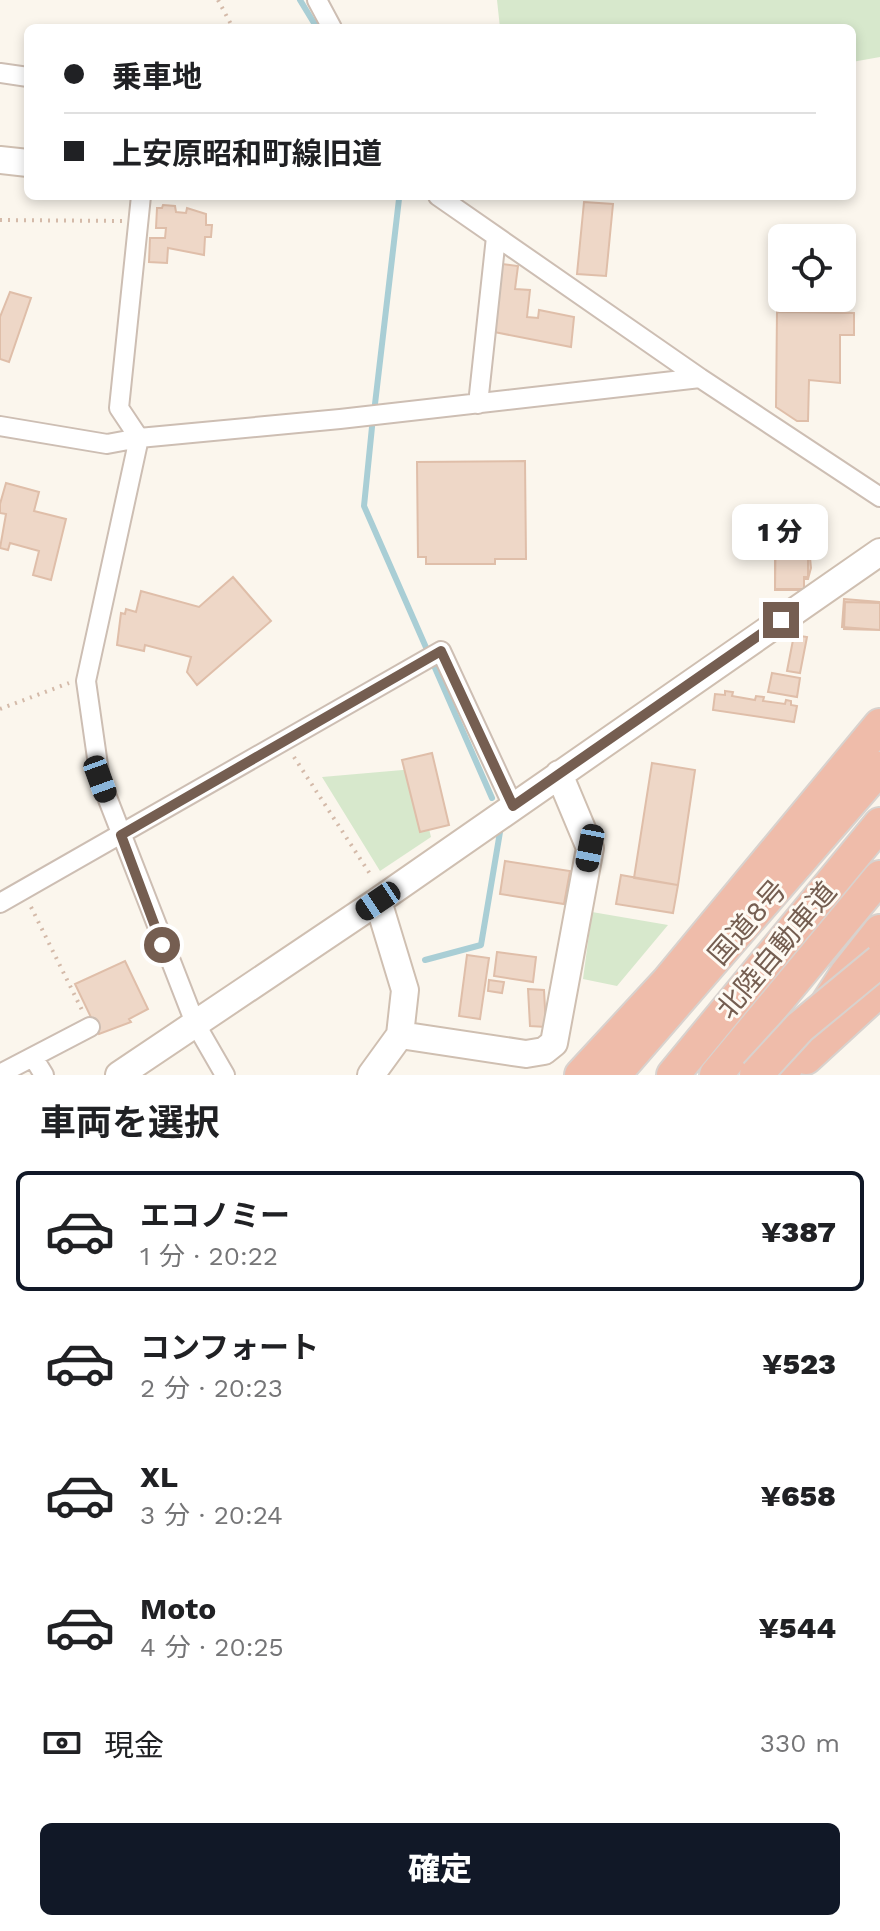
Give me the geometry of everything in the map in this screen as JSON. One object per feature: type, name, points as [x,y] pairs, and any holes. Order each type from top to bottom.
[{"type":"highway","points":[[581,1075],[668,981],[880,725]]},
{"type":"highway","name":"国道8号","points":[[614,1075],[876,773]]},
{"type":"highway","name":"北陸自動車道","points":[[673,1075],[880,824]]},
{"type":"highway","name":"北陸自動車道","points":[[716,1075],[880,877]]},
{"type":"highway","points":[[784,1075],[846,974],[880,931]]},
{"type":"highway","points":[[756,1075],[800,1027],[880,961]]},
{"type":"highway","points":[[784,1075],[880,990]]},
{"type":"street","points":[[317,0],[330,24]]},
{"type":"street","points":[[0,73],[24,76]]},
{"type":"street","points":[[0,160],[24,163]]},
{"type":"street","points":[[141,200],[119,408],[139,438],[86,681],[100,779],[195,1023],[225,1075]]},
{"type":"street","points":[[444,200],[700,378],[880,497]]},
{"type":"street","points":[[478,404],[496,237]]},
{"type":"street","points":[[0,426],[107,444],[139,438],[700,378]]},
{"type":"street","points":[[119,1075],[381,898],[880,552]]},
{"type":"street","points":[[0,903],[441,651],[513,806]]},
{"type":"street","points":[[400,1035],[526,1054],[544,1051],[554,1043],[590,848],[559,774]]},
{"type":"street","points":[[371,1075],[400,1035],[405,990],[381,898]]},
{"type":"street","points":[[564,1075],[625,1024]]},
{"type":"street","points":[[0,1074],[90,1027]]},
{"type":"street","points":[[33,1057],[44,1075]]},
{"type":"path","points":[[218,0],[231,24]]},
{"type":"path","points":[[0,220],[138,221]]},
{"type":"path","points":[[0,709],[68,683],[86,681]]},
{"type":"path","points":[[283,742],[381,898]]},
{"type":"path","points":[[23,890],[90,1027]]},
{"type":"green space","points":[[497,0],[880,0],[880,57],[856,61],[856,24],[500,24]]},
{"type":"green space","points":[[414,769],[431,837],[380,871],[322,777]]},
{"type":"green space","points":[[592,912],[668,925],[617,986],[583,979]]},
{"type":"building","points":[[584,202],[613,204],[606,276],[577,274]]},
{"type":"building","points":[[175,206],[176,212],[186,213],[187,208],[206,214],[206,225],[212,225],[211,237],[205,237],[204,255],[168,248],[167,263],[149,262],[150,238],[165,238],[166,228],[156,228],[157,208]]},
{"type":"building","points":[[502,264],[518,266],[515,289],[530,290],[527,317],[538,318],[539,310],[574,317],[571,347],[494,332]]},
{"type":"building","points":[[10,292],[31,298],[9,362],[0,359],[0,317]]},
{"type":"building","points":[[777,312],[854,313],[854,335],[840,335],[840,383],[809,380],[808,421],[797,421],[776,407]]},
{"type":"building","points":[[525,461],[526,559],[495,559],[495,564],[426,564],[426,557],[418,557],[417,462]]},
{"type":"building","points":[[6,483],[39,492],[34,511],[66,519],[51,580],[33,575],[39,551],[10,543],[8,550],[0,548],[6,514],[0,513],[0,504]]},
{"type":"building","points":[[776,516],[806,516],[811,568],[808,579],[804,579],[804,590],[775,590]]},
{"type":"building","points":[[775,517],[804,517],[804,528],[808,528],[808,577],[804,577],[804,589],[775,589]]},
{"type":"building","points":[[233,577],[271,621],[197,685],[187,672],[191,657],[145,645],[144,651],[117,645],[121,613],[125,614],[126,609],[136,612],[141,591],[199,607]]},
{"type":"building","points":[[844,599],[880,602],[880,630],[842,627]]},
{"type":"building","points":[[845,602],[880,603],[880,630],[844,629]]},
{"type":"building","points":[[794,635],[807,637],[800,673],[787,671]]},
{"type":"building","points":[[772,673],[800,678],[797,697],[768,692]]},
{"type":"building","points":[[725,691],[733,692],[732,696],[755,700],[756,696],[764,697],[763,701],[785,704],[786,700],[791,701],[791,705],[797,706],[794,722],[713,710],[715,694],[725,695]]},
{"type":"building","points":[[432,753],[449,825],[420,832],[402,760]]},
{"type":"building","points":[[652,763],[695,770],[678,885],[634,878]]},
{"type":"building","points":[[505,861],[570,871],[564,904],[500,894]]},
{"type":"building","points":[[621,875],[678,885],[673,913],[616,904]]},
{"type":"building","points":[[497,952],[536,957],[533,982],[494,976]]},
{"type":"building","points":[[467,955],[489,958],[480,1019],[459,1016]]},
{"type":"building","points":[[125,961],[148,1009],[129,1019],[131,1022],[99,1034],[75,984]]},
{"type":"building","points":[[489,980],[504,982],[502,993],[488,991]]},
{"type":"building","points":[[528,989],[544,990],[546,1027],[530,1026]]},
{"type":"waterway","points":[[300,0],[315,24]]},
{"type":"waterway","points":[[375,404],[399,200]]},
{"type":"waterway","points":[[372,427],[364,506],[492,798]]},
{"type":"waterway","points":[[425,960],[481,945],[500,832]]},
{"type":"route","points":[[162,945],[121,835],[441,651],[513,806],[781,620]]}]
